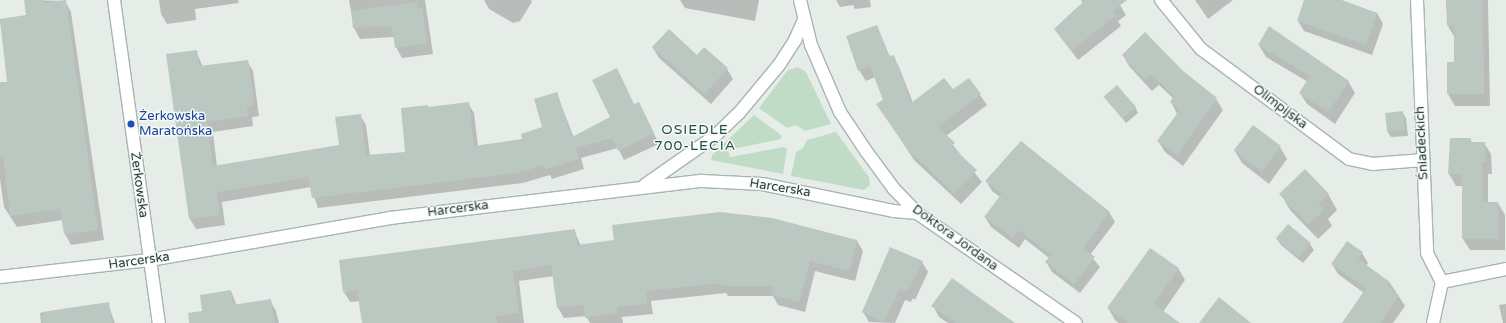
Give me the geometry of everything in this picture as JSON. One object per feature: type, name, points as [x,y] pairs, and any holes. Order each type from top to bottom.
[{"type":"street","name":"Żerkowska","points":[[114,0],[158,323]]},
{"type":"street","name":"Doktora Jordana","points":[[800,0],[804,20],[819,66],[840,112],[866,151],[917,213],[1076,323]]},
{"type":"street","name":"Olimpijska","points":[[1161,0],[1201,49],[1349,160],[1372,164],[1423,160]]},
{"type":"street","name":"Śniadeckich","points":[[1417,0],[1427,253],[1442,282]]},
{"type":"street","points":[[644,186],[715,136],[739,113],[779,65],[795,40],[804,20]]},
{"type":"street","name":"Harcerska","points":[[0,277],[150,260],[390,218],[644,186],[728,180],[785,188],[893,211],[917,213]]},
{"type":"street","points":[[1433,323],[1442,282],[1506,269]]},
{"type":"green space","points":[[798,67],[806,72],[831,124],[805,131],[796,125],[787,128],[759,108],[788,70]]},
{"type":"green space","points":[[754,115],[781,135],[781,139],[728,150],[730,157],[784,147],[787,149],[783,174],[711,160],[712,155]]},
{"type":"green space","points":[[836,132],[869,177],[870,185],[864,190],[791,176],[796,152],[803,148],[807,140]]},
{"type":"building","points":[[24,0],[44,0],[44,3],[66,0],[98,230],[64,234],[60,209],[10,216],[3,157],[0,157],[0,82],[7,82],[0,19],[26,15]]},
{"type":"building","points":[[1085,0],[1127,0],[1113,11],[1116,15],[1071,51],[1054,29]]},
{"type":"building","points":[[1304,0],[1342,0],[1377,13],[1366,45],[1297,21]]},
{"type":"building","points":[[1446,0],[1483,0],[1484,94],[1447,94],[1447,62],[1454,62],[1454,26],[1447,26]]},
{"type":"building","points":[[417,2],[417,8],[422,8],[427,43],[395,48],[392,26],[353,28],[351,11]]},
{"type":"building","points":[[877,25],[889,56],[894,55],[911,103],[944,78],[953,89],[969,78],[981,94],[938,127],[955,143],[951,146],[977,170],[954,193],[907,149],[876,104],[883,100],[870,66],[858,71],[846,36]]},
{"type":"building","points":[[1269,26],[1349,81],[1328,112],[1299,93],[1310,76],[1258,45]]},
{"type":"building","points":[[669,29],[697,55],[704,47],[728,68],[705,94],[652,47]]},
{"type":"building","points":[[1145,32],[1182,70],[1217,98],[1177,155],[1157,141],[1180,110],[1170,102],[1174,96],[1152,74],[1145,80],[1122,55]]},
{"type":"building","points":[[197,50],[199,66],[248,60],[253,93],[254,106],[247,107],[248,116],[207,122],[213,166],[339,145],[335,117],[361,114],[366,155],[405,152],[401,108],[428,105],[428,107],[469,102],[474,146],[522,139],[521,134],[542,127],[534,99],[557,92],[572,137],[610,117],[592,80],[617,68],[634,104],[639,102],[654,133],[618,151],[612,138],[576,148],[579,159],[546,169],[544,165],[517,173],[312,198],[308,177],[217,192],[220,215],[189,219],[166,54]]},
{"type":"building","points":[[1117,85],[1136,107],[1122,119],[1103,97]]},
{"type":"building","points":[[1403,111],[1405,130],[1387,132],[1385,113]]},
{"type":"building","points":[[1253,125],[1281,146],[1262,172],[1234,151]]},
{"type":"building","points":[[1450,138],[1471,138],[1471,142],[1485,142],[1486,162],[1482,162],[1482,202],[1498,202],[1499,239],[1462,239],[1462,174],[1448,174]]},
{"type":"building","points":[[1021,141],[1110,212],[1083,248],[1095,257],[1074,284],[1045,262],[1051,255],[1019,230],[1013,238],[984,217],[1002,193],[985,181]]},
{"type":"building","points":[[1305,169],[1329,194],[1318,204],[1324,210],[1308,224],[1279,194]]},
{"type":"building","points":[[720,212],[772,218],[857,240],[849,271],[810,261],[799,302],[771,295],[774,286],[721,286],[721,283],[646,291],[647,304],[617,307],[618,313],[585,318],[584,305],[557,308],[551,265],[513,271],[519,313],[496,316],[497,323],[362,323],[357,290],[343,292],[339,260],[575,229],[577,245],[614,240],[612,225]]},
{"type":"building","points":[[1288,224],[1311,243],[1299,258],[1276,239]]},
{"type":"building","points":[[1347,241],[1363,252],[1358,259],[1390,282],[1387,286],[1399,295],[1380,323],[1342,323],[1366,288],[1331,264]]},
{"type":"building","points":[[890,247],[923,261],[909,290],[907,289],[905,292],[899,290],[884,322],[862,312]]},
{"type":"building","points":[[1150,248],[1179,268],[1154,304],[1180,323],[1128,323],[1107,308]]},
{"type":"building","points":[[952,278],[1015,323],[956,323],[931,306]]},
{"type":"building","points":[[231,290],[233,305],[271,299],[275,323],[189,323],[188,313],[202,311],[200,295]]},
{"type":"building","points":[[1219,297],[1251,323],[1199,323]]},
{"type":"building","points":[[109,302],[112,323],[43,323],[42,312]]},
{"type":"place","name":"Żerkowska Maratońska","points":[[131,124]]},
{"type":"district","name":"OSIEDLE 700-LECIA","points":[[695,138]]}]
